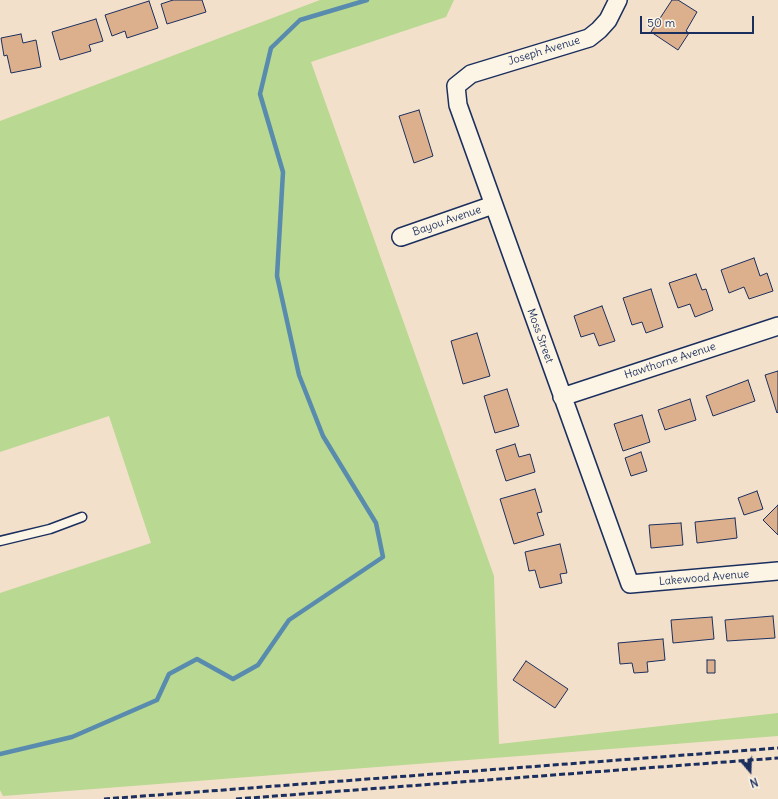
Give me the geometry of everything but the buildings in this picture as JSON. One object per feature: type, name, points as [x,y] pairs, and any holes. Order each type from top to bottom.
[{"type":"street","name":"Joseph Avenue","points":[[456,86],[472,74],[589,38],[608,20],[618,0]]},
{"type":"street","name":"Moss Street","points":[[456,86],[458,105],[630,584]]},
{"type":"street","name":"Bayou Avenue","points":[[401,237],[493,204]]},
{"type":"street","name":"Hawthorne Avenue","points":[[562,397],[778,326]]},
{"type":"street","name":"Lakewood Avenue","points":[[630,584],[778,571]]},
{"type":"lane","points":[[0,541],[50,528],[82,517]]},
{"type":"green space","points":[[320,0],[454,0],[446,17],[311,62],[494,576],[499,744],[778,713],[778,736],[3,796],[0,790],[0,593],[151,543],[109,416],[0,452],[0,121]]},
{"type":"waterway","points":[[0,754],[72,737],[157,700],[169,674],[197,659],[233,679],[258,665],[289,620],[383,557],[376,523],[323,436],[299,375],[277,276],[283,172],[260,94],[271,48],[300,20],[367,0]]},
{"type":"railway","points":[[104,799],[778,748]]},
{"type":"railway","points":[[236,799],[778,758]]}]
